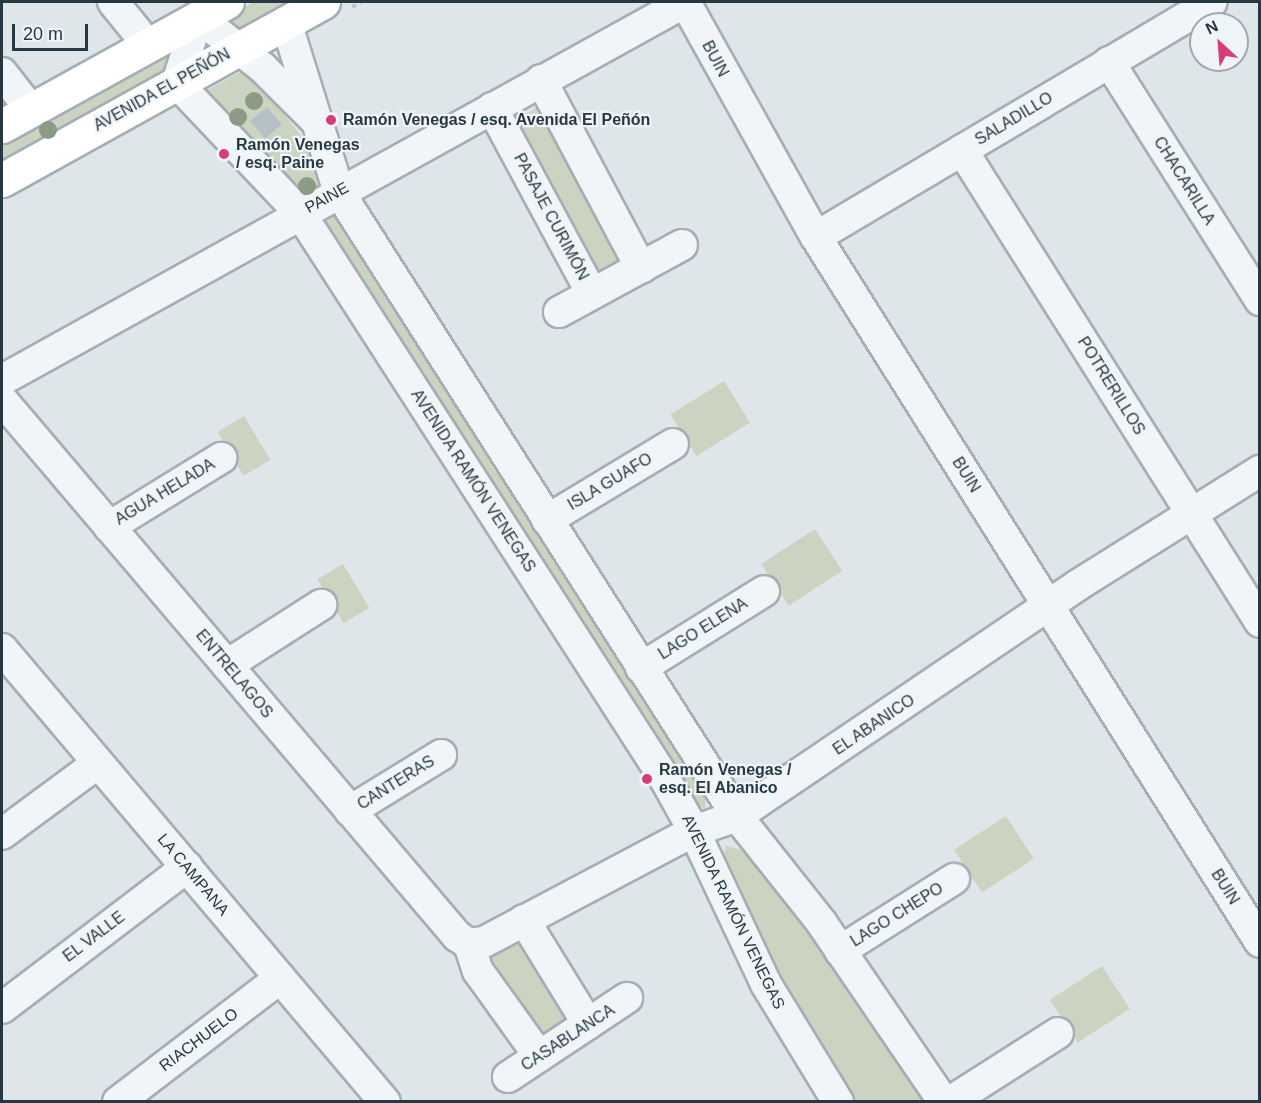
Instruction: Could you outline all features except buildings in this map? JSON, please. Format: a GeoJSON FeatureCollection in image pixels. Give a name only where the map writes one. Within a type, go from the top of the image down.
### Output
{"type":"FeatureCollection","features":[{"type":"Feature","properties":{"kind":"main road"},"geometry":{"type":"LineString","coordinates":[[2,126],[226,2]]}},
{"type":"Feature","properties":{"kind":"main road","name":"AVENIDA EL PEÑÓN"},"geometry":{"type":"LineString","coordinates":[[2,180],[323,2]]}},
{"type":"Feature","properties":{"kind":"street"},"geometry":{"type":"LineString","coordinates":[[113,2],[148,45]]}},
{"type":"Feature","properties":{"kind":"street","name":"PAINE"},"geometry":{"type":"LineString","coordinates":[[2,380],[300,213],[685,2]]}},
{"type":"Feature","properties":{"kind":"street","name":"BUIN"},"geometry":{"type":"LineString","coordinates":[[685,2],[816,237],[1260,942]]}},
{"type":"Feature","properties":{"kind":"street","name":"SALADILLO"},"geometry":{"type":"LineString","coordinates":[[816,237],[1212,2]]}},
{"type":"Feature","properties":{"kind":"street"},"geometry":{"type":"LineString","coordinates":[[177,83],[198,17],[238,48],[314,119]]}},
{"type":"Feature","properties":{"kind":"street"},"geometry":{"type":"LineString","coordinates":[[286,22],[314,119],[339,192],[736,816],[840,951],[944,1101]]}},
{"type":"Feature","properties":{"kind":"street","name":"CHACARILLA"},"geometry":{"type":"LineString","coordinates":[[1109,63],[1260,300]]}},
{"type":"Feature","properties":{"kind":"street"},"geometry":{"type":"LineString","coordinates":[[2,73],[31,110]]}},
{"type":"Feature","properties":{"kind":"street"},"geometry":{"type":"LineString","coordinates":[[541,80],[641,268]]}},
{"type":"Feature","properties":{"kind":"street","name":"AVENIDA RAMÓN VENEGAS"},"geometry":{"type":"LineString","coordinates":[[177,83],[300,213],[665,779],[694,831],[766,984],[838,1101]]}},
{"type":"Feature","properties":{"kind":"street","name":"PASAJE CURIMÓN"},"geometry":{"type":"LineString","coordinates":[[492,108],[592,294]]}},
{"type":"Feature","properties":{"kind":"street","name":"POTRERILLOS"},"geometry":{"type":"LineString","coordinates":[[962,150],[1260,622]]}},
{"type":"Feature","properties":{"kind":"street","name":"PASAJE CURIMÓN"},"geometry":{"type":"LineString","coordinates":[[560,312],[682,245]]}},
{"type":"Feature","properties":{"kind":"street","name":"ENTRELAGOS"},"geometry":{"type":"LineString","coordinates":[[2,400],[457,936],[470,944]]}},
{"type":"Feature","properties":{"kind":"street","name":"ISLA GUAFO"},"geometry":{"type":"LineString","coordinates":[[548,520],[673,444]]}},
{"type":"Feature","properties":{"kind":"street","name":"AGUA HELADA"},"geometry":{"type":"LineString","coordinates":[[109,527],[221,458]]}},
{"type":"Feature","properties":{"kind":"street","name":"EL ABANICO"},"geometry":{"type":"LineString","coordinates":[[470,944],[484,942],[694,831],[736,816],[1048,607],[1260,471]]}},
{"type":"Feature","properties":{"kind":"street","name":"LAGO ELENA"},"geometry":{"type":"LineString","coordinates":[[641,668],[764,591]]}},
{"type":"Feature","properties":{"kind":"street"},"geometry":{"type":"LineString","coordinates":[[227,665],[321,605]]}},
{"type":"Feature","properties":{"kind":"street","name":"LA CAMPANA"},"geometry":{"type":"LineString","coordinates":[[7,665],[98,762],[187,867],[280,978],[370,1096]]}},
{"type":"Feature","properties":{"kind":"street","name":"CANTERAS"},"geometry":{"type":"LineString","coordinates":[[350,810],[441,755]]}},
{"type":"Feature","properties":{"kind":"street"},"geometry":{"type":"LineString","coordinates":[[2,834],[98,762]]}},
{"type":"Feature","properties":{"kind":"street","name":"EL VALLE"},"geometry":{"type":"LineString","coordinates":[[2,1008],[187,867]]}},
{"type":"Feature","properties":{"kind":"street","name":"LAGO CHEPO"},"geometry":{"type":"LineString","coordinates":[[840,951],[954,879]]}},
{"type":"Feature","properties":{"kind":"street"},"geometry":{"type":"LineString","coordinates":[[524,920],[588,1024]]}},
{"type":"Feature","properties":{"kind":"street"},"geometry":{"type":"LineString","coordinates":[[470,944],[478,971],[539,1056]]}},
{"type":"Feature","properties":{"kind":"street","name":"RIACHUELO"},"geometry":{"type":"LineString","coordinates":[[118,1101],[280,978]]}},
{"type":"Feature","properties":{"kind":"street","name":"CASABLANCA"},"geometry":{"type":"LineString","coordinates":[[508,1077],[627,998]]}},
{"type":"Feature","properties":{"kind":"street"},"geometry":{"type":"LineString","coordinates":[[950,1101],[1058,1033]]}},
{"type":"Feature","properties":{"kind":"green space"},"geometry":{"type":"Polygon","coordinates":[[[254,2],[297,2],[2,160],[2,142],[254,2]]]}},
{"type":"Feature","properties":{"kind":"green space"},"geometry":{"type":"Polygon","coordinates":[[[245,69],[314,150],[336,216],[705,798],[705,810],[695,801],[322,221],[208,90],[245,69]]]}},
{"type":"Feature","properties":{"kind":"green space"},"geometry":{"type":"Polygon","coordinates":[[[540,106],[622,260],[593,275],[511,121],[540,106]]]}},
{"type":"Feature","properties":{"kind":"green space"},"geometry":{"type":"Polygon","coordinates":[[[724,381],[750,423],[697,456],[671,414],[724,381]]]}},
{"type":"Feature","properties":{"kind":"green space"},"geometry":{"type":"Polygon","coordinates":[[[244,416],[270,460],[244,476],[217,432],[244,416]]]}},
{"type":"Feature","properties":{"kind":"green space"},"geometry":{"type":"Polygon","coordinates":[[[815,529],[842,571],[789,606],[761,564],[815,529]]]}},
{"type":"Feature","properties":{"kind":"green space"},"geometry":{"type":"Polygon","coordinates":[[[343,564],[369,608],[344,623],[317,579],[343,564]]]}},
{"type":"Feature","properties":{"kind":"green space"},"geometry":{"type":"Polygon","coordinates":[[[1006,816],[1034,859],[982,893],[954,850],[1006,816]]]}},
{"type":"Feature","properties":{"kind":"green space"},"geometry":{"type":"Polygon","coordinates":[[[726,846],[747,851],[846,967],[932,1101],[848,1101],[789,1009],[721,867],[726,846]]]}},
{"type":"Feature","properties":{"kind":"green space"},"geometry":{"type":"Polygon","coordinates":[[[525,937],[576,1019],[540,1042],[489,960],[525,937]]]}},
{"type":"Feature","properties":{"kind":"green space"},"geometry":{"type":"Polygon","coordinates":[[[1102,966],[1130,1009],[1078,1043],[1050,1000],[1102,966]]]}},
{"type":"Feature","properties":{"kind":"place","name":"Ramón Venegas / esq. Avenida El Peñón"},"geometry":{"type":"Point","coordinates":[331,120]}},
{"type":"Feature","properties":{"kind":"place","name":"Ramón Venegas / esq. Paine"},"geometry":{"type":"Point","coordinates":[224,154]}},
{"type":"Feature","properties":{"kind":"place","name":"Ramón Venegas / esq. El Abanico"},"geometry":{"type":"Point","coordinates":[647,779]}}]}
